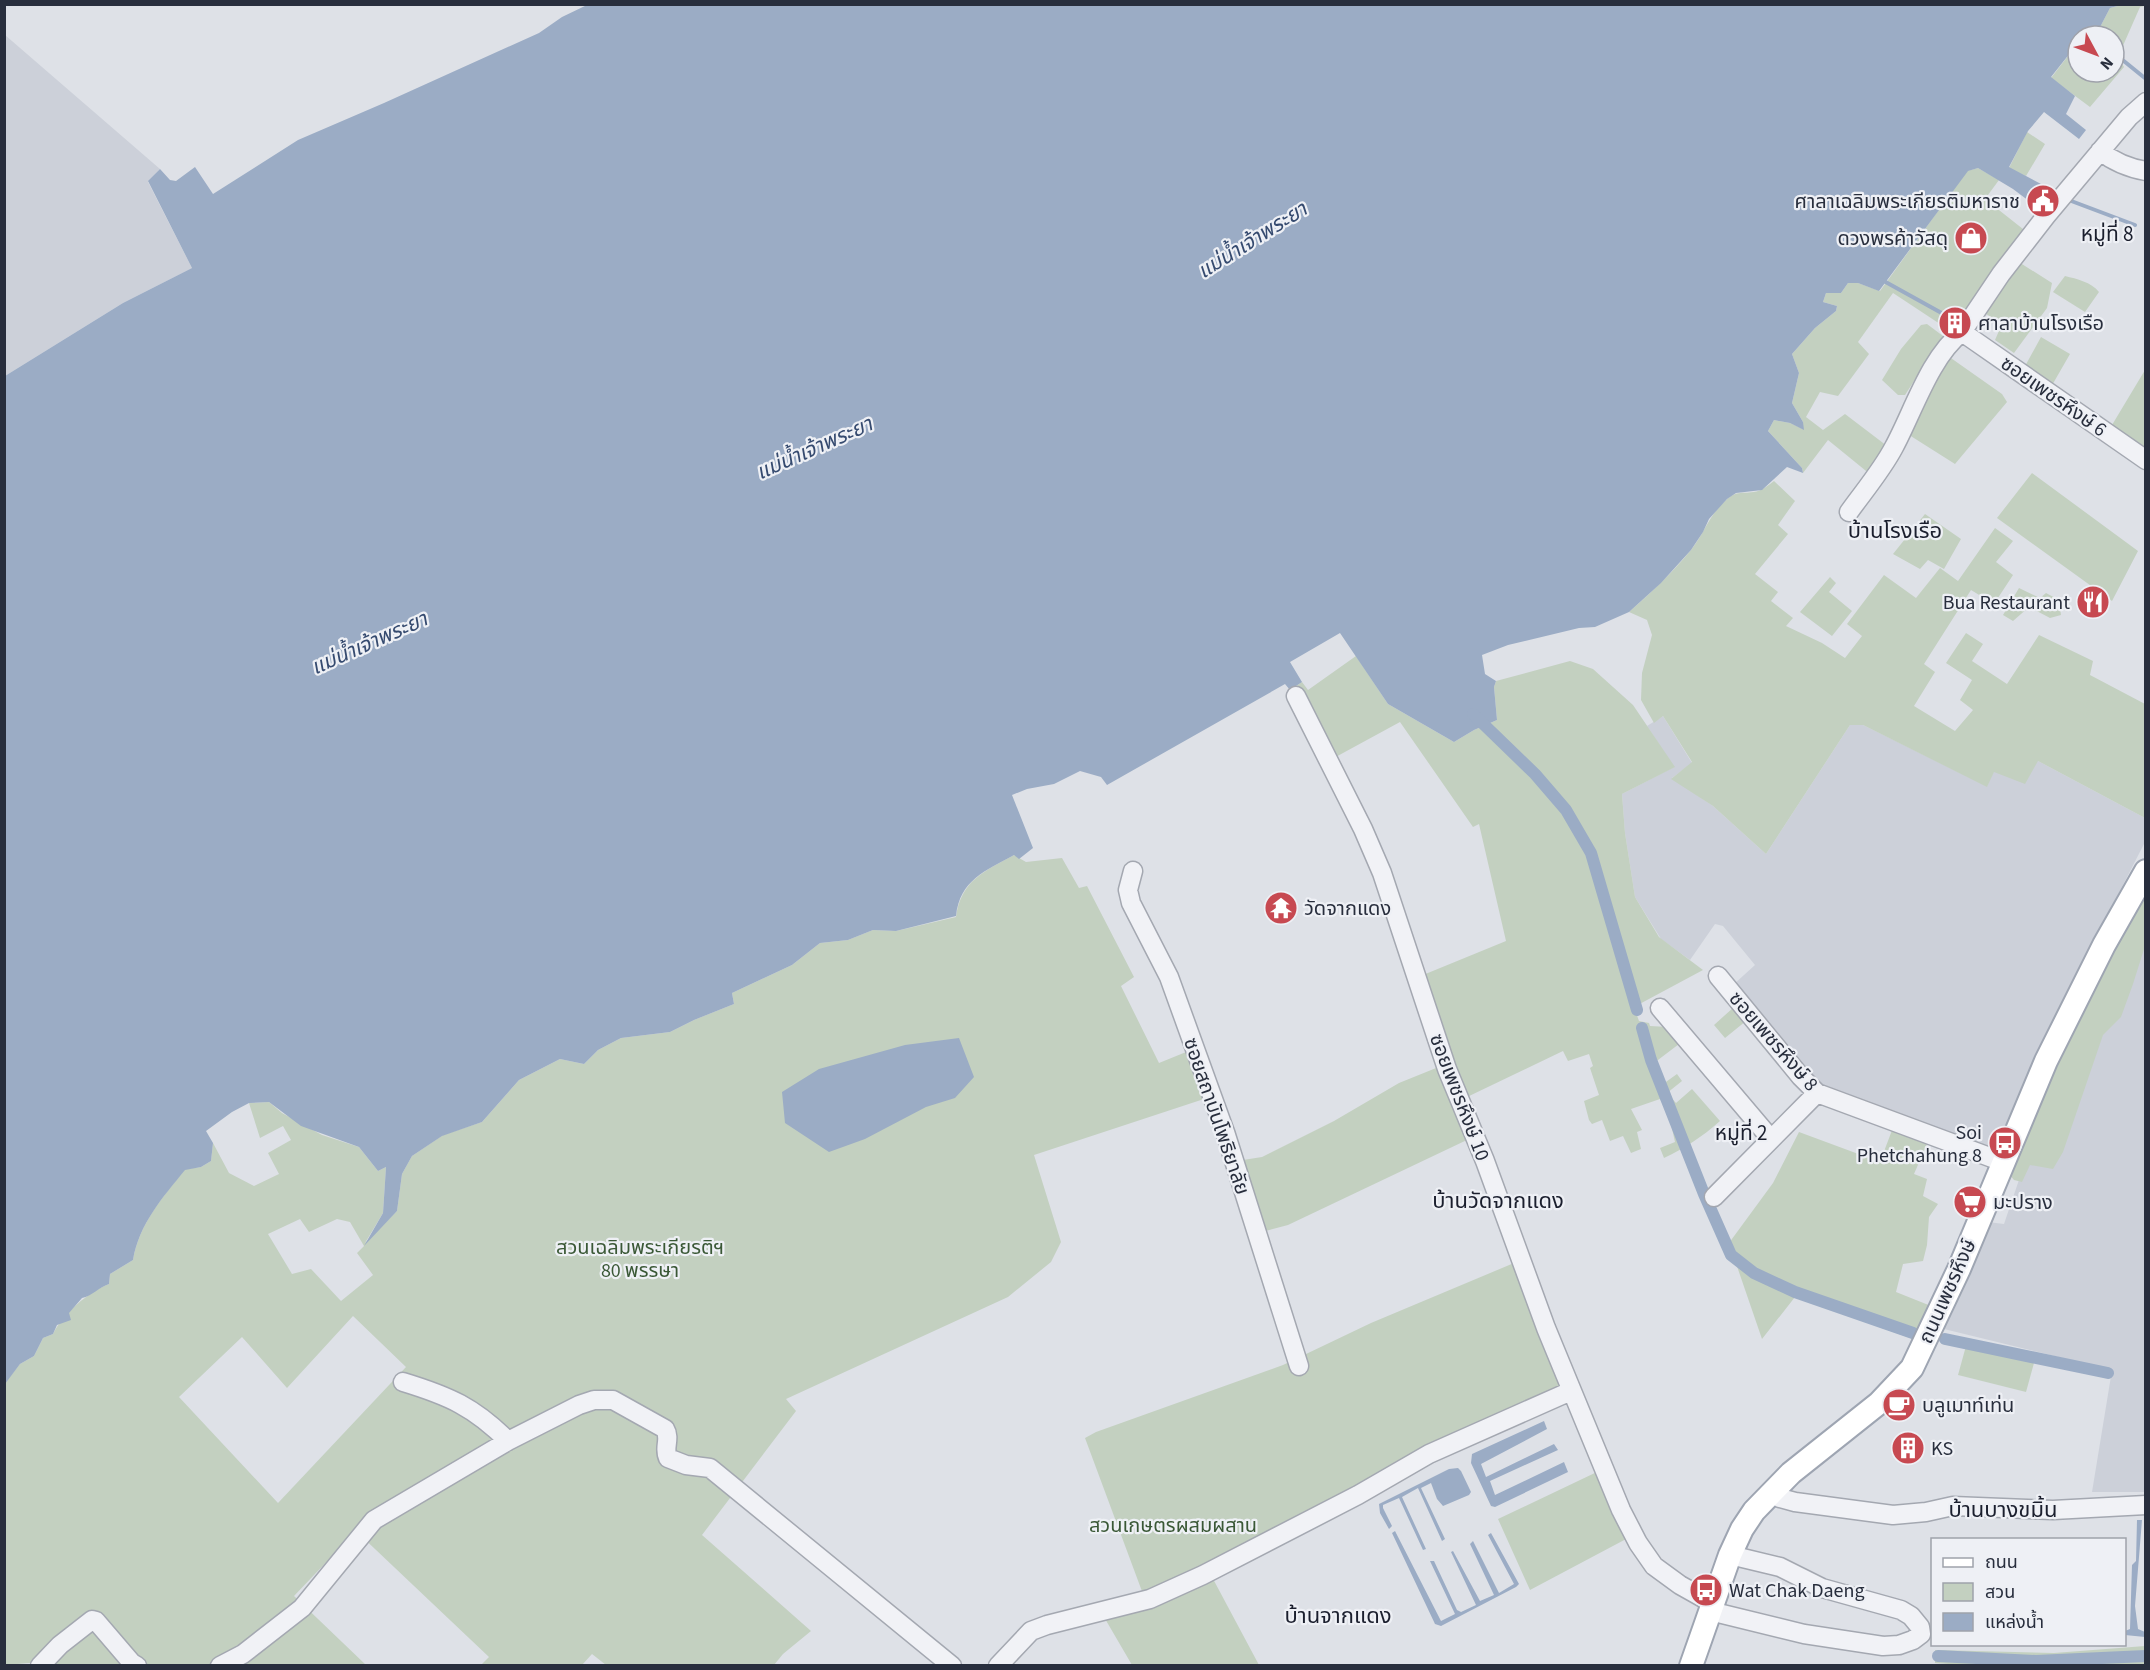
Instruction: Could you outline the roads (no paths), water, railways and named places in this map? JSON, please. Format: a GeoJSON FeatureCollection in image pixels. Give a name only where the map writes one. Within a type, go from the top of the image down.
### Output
{"type":"FeatureCollection","features":[{"type":"Feature","properties":{"kind":"main road","name":"ถนนเพชรหึงษ์"},"geometry":{"type":"LineString","coordinates":[[1691,1665],[1730,1555],[1742,1528],[1754,1511],[1821,1448],[1879,1403],[1912,1368],[1959,1269],[2046,1061],[2104,945],[2145,871]]}},
{"type":"Feature","properties":{"kind":"street"},"geometry":{"type":"LineString","coordinates":[[1849,512],[1893,450],[1934,368],[1954,338],[1962,332],[2001,274],[2100,151],[2145,102]]}},
{"type":"Feature","properties":{"kind":"street"},"geometry":{"type":"LineString","coordinates":[[2100,151],[2121,164],[2145,171]]}},
{"type":"Feature","properties":{"kind":"street","name":"ซอยเพชรหึงษ์ 6"},"geometry":{"type":"LineString","coordinates":[[1962,332],[2145,460]]}},
{"type":"Feature","properties":{"kind":"street","name":"ซอยเพชรหึงษ์ 10"},"geometry":{"type":"LineString","coordinates":[[1296,696],[1363,829],[1382,873],[1447,1069],[1485,1161],[1571,1391],[1621,1510],[1638,1543],[1654,1566],[1711,1607],[1804,1634],[1883,1646],[1899,1645],[1921,1634],[1920,1627],[1911,1616],[1901,1610],[1822,1588],[1768,1563],[1730,1555]]}},
{"type":"Feature","properties":{"kind":"street","name":"ซอยสถาบันโพธิยาลัย"},"geometry":{"type":"LineString","coordinates":[[1133,871],[1128,890],[1131,903],[1169,977],[1225,1132],[1299,1366]]}},
{"type":"Feature","properties":{"kind":"street","name":"ซอยเพชรหึงษ์ 8"},"geometry":{"type":"LineString","coordinates":[[1718,976],[1801,1077],[1817,1093],[2003,1162]]}},
{"type":"Feature","properties":{"kind":"street"},"geometry":{"type":"LineString","coordinates":[[1660,1008],[1771,1139]]}},
{"type":"Feature","properties":{"kind":"street"},"geometry":{"type":"LineString","coordinates":[[1714,1197],[1817,1093]]}},
{"type":"Feature","properties":{"kind":"street"},"geometry":{"type":"LineString","coordinates":[[403,1383],[424,1388],[459,1402],[491,1425],[508,1442]]}},
{"type":"Feature","properties":{"kind":"street"},"geometry":{"type":"LineString","coordinates":[[998,1665],[1031,1631],[1150,1599],[1203,1575],[1330,1510],[1429,1454],[1571,1391]]}},
{"type":"Feature","properties":{"kind":"street"},"geometry":{"type":"LineString","coordinates":[[220,1665],[243,1654],[302,1608],[374,1520],[508,1442],[579,1405],[594,1400],[613,1400],[665,1429],[668,1437],[666,1453],[668,1458],[686,1465],[710,1468],[952,1665]]}},
{"type":"Feature","properties":{"kind":"street"},"geometry":{"type":"LineString","coordinates":[[1772,1492],[1780,1498],[1795,1502],[1893,1515],[1926,1512],[1953,1506],[2053,1510],[2145,1505]]}},
{"type":"Feature","properties":{"kind":"street"},"geometry":{"type":"LineString","coordinates":[[40,1665],[66,1639],[92,1620],[96,1621],[132,1663],[137,1665]]}},
{"type":"Feature","properties":{"kind":"water","name":"แม่น้ำเจ้าพระยา"},"geometry":{"type":"Polygon","coordinates":[[[587,5],[2121,5],[2110,8],[2102,24],[2066,24],[2066,58],[2051,77],[2075,96],[2066,114],[2086,130],[2079,139],[2044,112],[2028,131],[2009,167],[2041,184],[2029,201],[1978,168],[1968,171],[1879,291],[1858,283],[1848,283],[1841,293],[1826,293],[1823,302],[1837,306],[1836,311],[1815,328],[1792,354],[1799,373],[1792,403],[1803,422],[1804,430],[1790,423],[1774,420],[1768,431],[1802,468],[1803,473],[1787,467],[1762,490],[1736,493],[1727,499],[1709,519],[1691,550],[1661,583],[1629,612],[1595,627],[1579,628],[1508,645],[1482,655],[1485,674],[1496,681],[1494,687],[1497,720],[1454,742],[1388,704],[1340,633],[1290,662],[1302,682],[1290,690],[1285,684],[1107,785],[1101,777],[1080,771],[1054,784],[1027,789],[1012,795],[1033,848],[1019,859],[1014,855],[993,866],[968,885],[958,904],[956,916],[896,931],[873,930],[848,940],[820,943],[792,965],[732,993],[734,1004],[670,1032],[621,1038],[598,1050],[584,1064],[560,1059],[519,1080],[482,1122],[442,1136],[412,1156],[402,1174],[397,1211],[364,1246],[383,1213],[386,1167],[378,1171],[359,1147],[301,1126],[269,1102],[249,1103],[206,1131],[213,1143],[211,1161],[201,1167],[185,1170],[168,1190],[146,1223],[133,1260],[110,1274],[109,1284],[82,1298],[69,1313],[71,1320],[57,1325],[53,1334],[43,1338],[34,1356],[20,1364],[5,1384],[5,376],[123,303],[192,268],[148,181],[160,169],[170,180],[176,181],[195,167],[213,194],[298,140],[539,33],[562,17],[587,5]]]}},
{"type":"Feature","properties":{"kind":"water"},"geometry":{"type":"Polygon","coordinates":[[[959,1038],[974,1077],[955,1098],[926,1107],[865,1139],[829,1152],[785,1123],[782,1092],[819,1069],[905,1045],[959,1038]]]}},
{"type":"Feature","properties":{"kind":"water"},"geometry":{"type":"Polygon","coordinates":[[[1544,1421],[1547,1429],[1481,1464],[1486,1477],[1554,1444],[1558,1450],[1490,1481],[1495,1495],[1564,1462],[1568,1472],[1495,1507],[1491,1506],[1471,1463],[1472,1454],[1544,1421]]]}},
{"type":"Feature","properties":{"kind":"water"},"geometry":{"type":"Polygon","coordinates":[[[1458,1468],[1471,1492],[1469,1495],[1443,1506],[1437,1499],[1431,1483],[1421,1488],[1445,1539],[1442,1541],[1418,1488],[1402,1497],[1426,1549],[1423,1550],[1399,1498],[1383,1505],[1392,1526],[1389,1529],[1380,1513],[1379,1504],[1449,1469],[1458,1468]]]}},
{"type":"Feature","properties":{"kind":"water"},"geometry":{"type":"Polygon","coordinates":[[[2137,1520],[2142,1520],[2135,1606],[2138,1629],[2145,1632],[2145,1637],[2126,1635],[2126,1631],[2130,1629],[2132,1565],[2136,1561],[2137,1520]]]}},
{"type":"Feature","properties":{"kind":"water"},"geometry":{"type":"Polygon","coordinates":[[[1395,1531],[1441,1621],[1455,1614],[1430,1561],[1434,1561],[1457,1610],[1461,1612],[1476,1605],[1451,1552],[1453,1551],[1480,1601],[1494,1595],[1470,1544],[1473,1541],[1499,1593],[1514,1584],[1488,1535],[1491,1533],[1519,1584],[1441,1626],[1435,1624],[1392,1533],[1395,1531]]]}},
{"type":"Feature","properties":{"kind":"waterway"},"geometry":{"type":"LineString","coordinates":[[2126,63],[2146,79]]}},
{"type":"Feature","properties":{"kind":"waterway"},"geometry":{"type":"LineString","coordinates":[[2066,199],[2135,225]]}},
{"type":"Feature","properties":{"kind":"waterway"},"geometry":{"type":"LineString","coordinates":[[1882,280],[1947,316]]}},
{"type":"Feature","properties":{"kind":"waterway"},"geometry":{"type":"LineString","coordinates":[[1473,714],[1535,774],[1566,810],[1591,853],[1637,1010]]}},
{"type":"Feature","properties":{"kind":"waterway"},"geometry":{"type":"LineString","coordinates":[[1642,1028],[1651,1060],[1704,1194],[1731,1255],[1754,1273],[1795,1292],[1913,1333]]}},
{"type":"Feature","properties":{"kind":"waterway"},"geometry":{"type":"LineString","coordinates":[[1945,1339],[2108,1373]]}},
{"type":"Feature","properties":{"kind":"waterway"},"geometry":{"type":"LineString","coordinates":[[1938,1656],[2036,1661],[2146,1656]]}},
{"type":"Feature","properties":{"kind":"place","name":"ศาลาเฉลิมพระเกียรติมหาราช"},"geometry":{"type":"Point","coordinates":[2043,201]}},
{"type":"Feature","properties":{"kind":"place","name":"ดวงพรค้าวัสดุ"},"geometry":{"type":"Point","coordinates":[1971,238]}},
{"type":"Feature","properties":{"kind":"place","name":"ศาลาบ้านโรงเรือ"},"geometry":{"type":"Point","coordinates":[1955,323]}},
{"type":"Feature","properties":{"kind":"place","name":"Bua Restaurant"},"geometry":{"type":"Point","coordinates":[2093,602]}},
{"type":"Feature","properties":{"kind":"place","name":"วัดจากแดง"},"geometry":{"type":"Point","coordinates":[1281,908]}},
{"type":"Feature","properties":{"kind":"place","name":"Soi Phetchahung 8"},"geometry":{"type":"Point","coordinates":[2005,1143]}},
{"type":"Feature","properties":{"kind":"place","name":"มะปราง"},"geometry":{"type":"Point","coordinates":[1970,1202]}},
{"type":"Feature","properties":{"kind":"place","name":"บลูเมาท์เท่น"},"geometry":{"type":"Point","coordinates":[1899,1405]}},
{"type":"Feature","properties":{"kind":"place","name":"KS"},"geometry":{"type":"Point","coordinates":[1908,1448]}},
{"type":"Feature","properties":{"kind":"place","name":"Wat Chak Daeng"},"geometry":{"type":"Point","coordinates":[1706,1590]}},
{"type":"Feature","properties":{"kind":"district","name":"หมู่ที่ 8"},"geometry":{"type":"Point","coordinates":[2107,234]}},
{"type":"Feature","properties":{"kind":"district","name":"บ้านโรงเรือ"},"geometry":{"type":"Point","coordinates":[1895,530]}},
{"type":"Feature","properties":{"kind":"district","name":"หมู่ที่ 2"},"geometry":{"type":"Point","coordinates":[1741,1133]}},
{"type":"Feature","properties":{"kind":"district","name":"บ้านวัดจากแดง"},"geometry":{"type":"Point","coordinates":[1498,1200]}},
{"type":"Feature","properties":{"kind":"district","name":"บ้านบางขมิ้น"},"geometry":{"type":"Point","coordinates":[2003,1509]}},
{"type":"Feature","properties":{"kind":"district","name":"บ้านจากแดง"},"geometry":{"type":"Point","coordinates":[1338,1615]}},
{"type":"Feature","properties":{"kind":"park label","name":"สวนเฉลิมพระเกียรติฯ 80 พรรษา"},"geometry":{"type":"Point","coordinates":[640,1258]}},
{"type":"Feature","properties":{"kind":"park label","name":"สวนเกษตรผสมผสาน"},"geometry":{"type":"Point","coordinates":[1173,1525]}}]}
